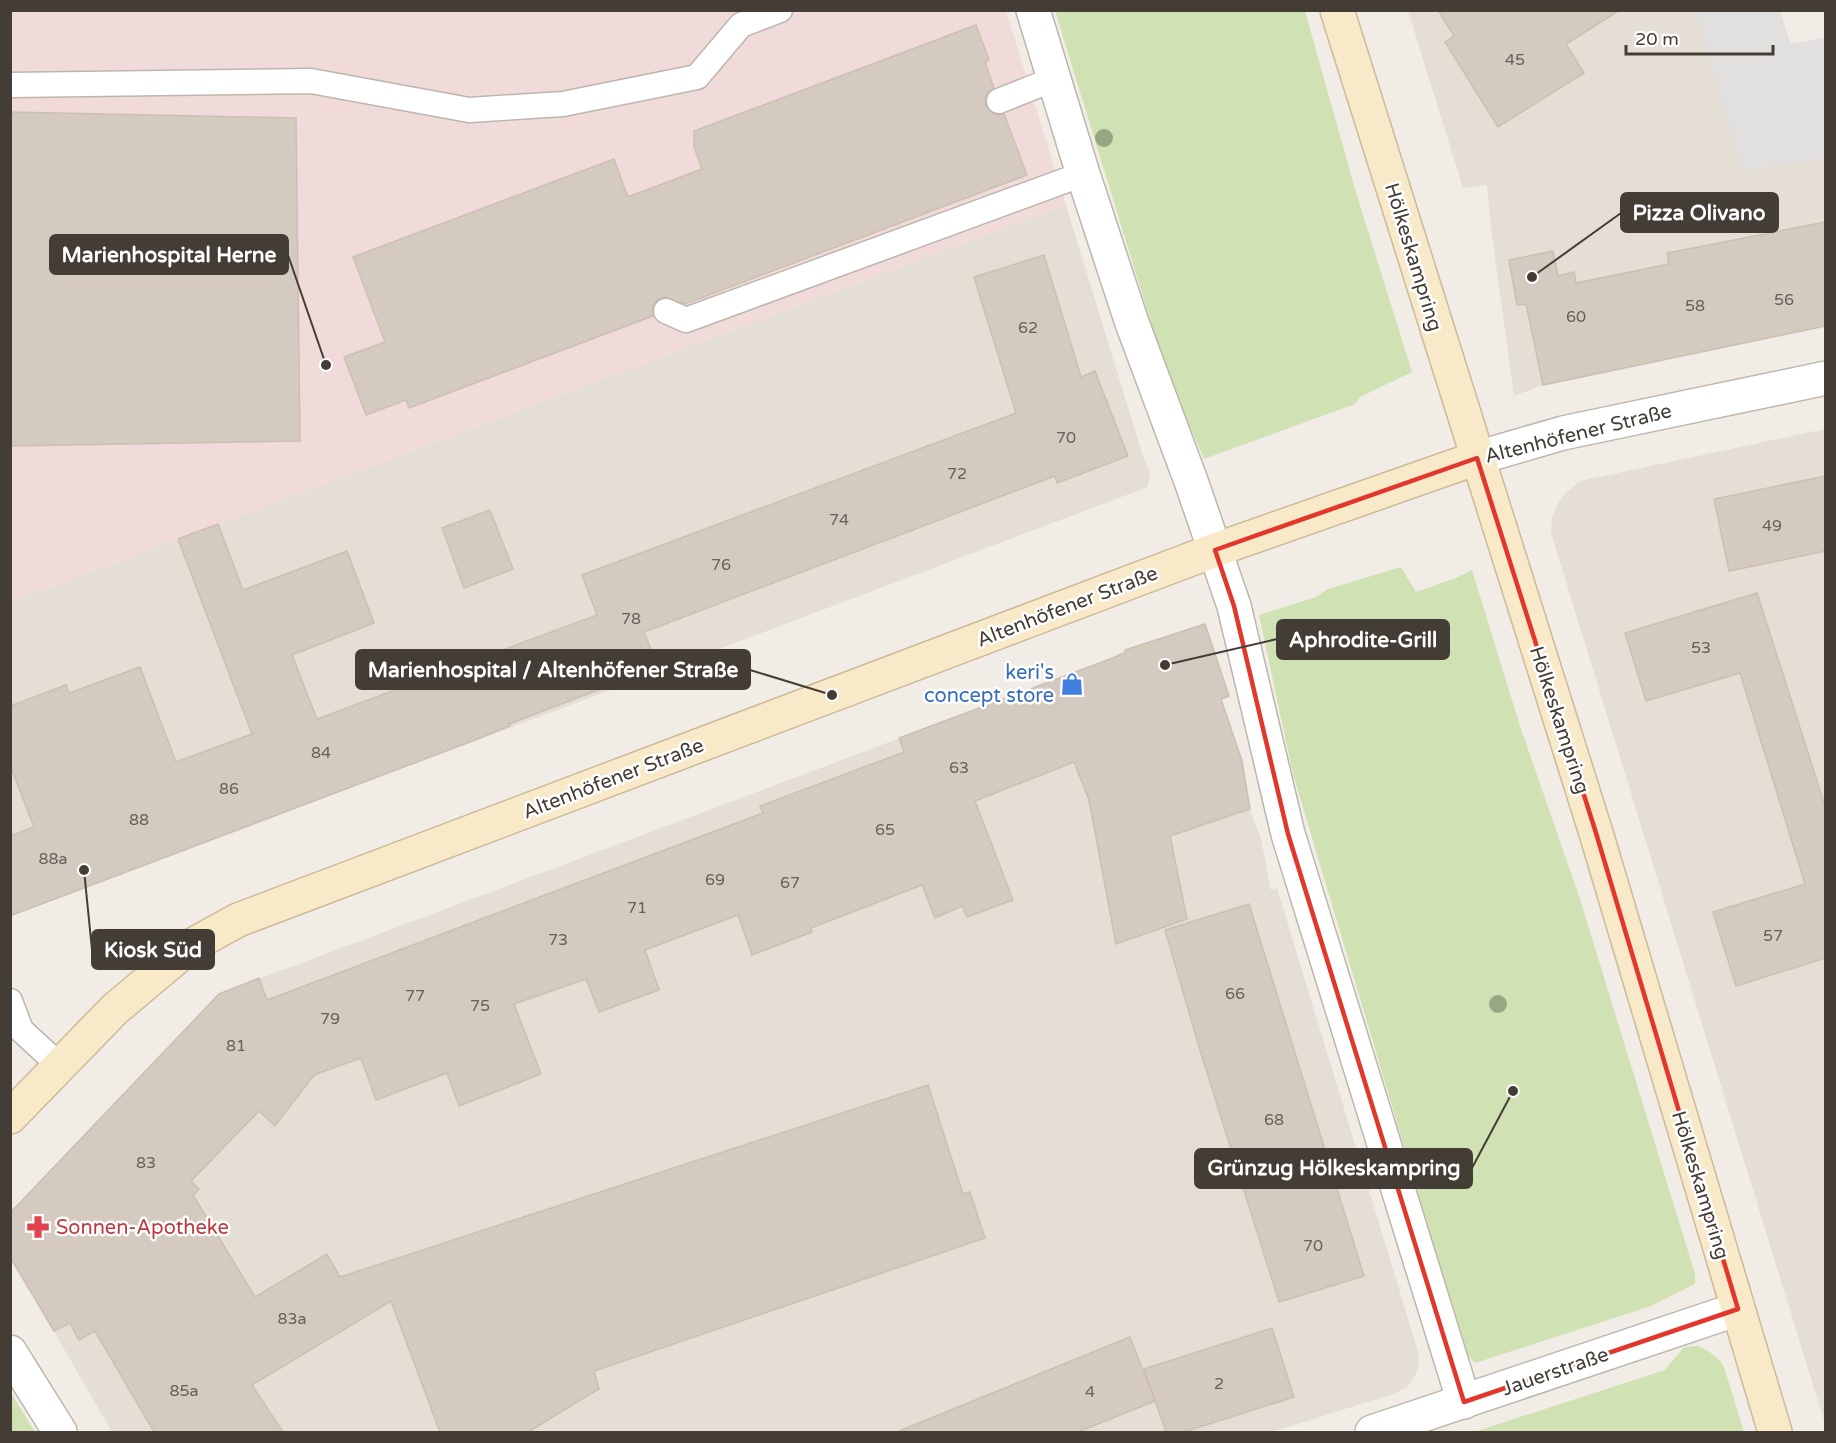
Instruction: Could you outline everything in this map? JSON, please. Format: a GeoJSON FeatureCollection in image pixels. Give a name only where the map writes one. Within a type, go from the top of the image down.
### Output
{"type":"FeatureCollection","features":[{"type":"Feature","properties":{"kind":"street"},"geometry":{"type":"LineString","coordinates":[[1033,10],[1132,323],[1234,606],[1288,834],[1464,1402]]}},
{"type":"Feature","properties":{"kind":"street","name":"Hölkeskampring"},"geometry":{"type":"LineString","coordinates":[[1337,10],[1596,833],[1775,1432]]}},
{"type":"Feature","properties":{"kind":"street","name":"Altenhöfener Straße"},"geometry":{"type":"LineString","coordinates":[[10,1117],[115,1009],[189,947],[238,920],[1215,550],[1477,458],[1563,433],[1826,378]]}},
{"type":"Feature","properties":{"kind":"street","name":"Jauerstraße"},"geometry":{"type":"LineString","coordinates":[[1372,1432],[1420,1425],[1464,1402],[1738,1309]]}},
{"type":"Feature","properties":{"kind":"street"},"geometry":{"type":"LineString","coordinates":[[10,1352],[60,1432]]}},
{"type":"Feature","properties":{"kind":"lane"},"geometry":{"type":"LineString","coordinates":[[10,85],[311,81],[469,110],[563,104],[697,77],[740,18],[780,10]]}},
{"type":"Feature","properties":{"kind":"lane"},"geometry":{"type":"LineString","coordinates":[[999,101],[1054,79]]}},
{"type":"Feature","properties":{"kind":"lane"},"geometry":{"type":"LineString","coordinates":[[666,311],[686,320],[1083,174]]}},
{"type":"Feature","properties":{"kind":"lane"},"geometry":{"type":"LineString","coordinates":[[10,1001],[21,1030],[60,1066]]}},
{"type":"Feature","properties":{"kind":"highlighted area"},"geometry":{"type":"Polygon","coordinates":[[[1477,458],[1596,833],[1738,1309],[1464,1402],[1288,834],[1234,606],[1215,550],[1477,458]]]}},
{"type":"Feature","properties":{"kind":"shaded area"},"geometry":{"type":"Polygon","coordinates":[[[11,11],[1006,11],[1066,205],[11,602],[11,11]]]}},
{"type":"Feature","properties":{"kind":"shaded area"},"geometry":{"type":"Polygon","coordinates":[[[1408,11],[1780,11],[1790,44],[1825,38],[1825,326],[1543,385],[1514,396],[1487,185],[1463,188],[1408,11]]]}},
{"type":"Feature","properties":{"kind":"shaded area"},"geometry":{"type":"Polygon","coordinates":[[[1695,11],[1780,11],[1790,44],[1825,38],[1825,159],[1742,171],[1695,11]]]}},
{"type":"Feature","properties":{"kind":"shaded area"},"geometry":{"type":"Polygon","coordinates":[[[1066,205],[1142,453],[1150,472],[1148,487],[11,916],[11,602],[1066,205]]]}},
{"type":"Feature","properties":{"kind":"shaded area"},"geometry":{"type":"Polygon","coordinates":[[[1825,429],[1825,1424],[1551,533],[1552,518],[1557,505],[1565,494],[1580,481],[1825,429]]]}},
{"type":"Feature","properties":{"kind":"shaded area"},"geometry":{"type":"Polygon","coordinates":[[[1205,624],[1229,696],[1221,699],[1242,761],[1250,809],[1261,839],[1271,890],[1277,888],[1417,1348],[1419,1360],[1417,1371],[1406,1388],[1272,1432],[112,1432],[11,1257],[219,994],[1105,661],[1125,650],[1205,624]]]}},
{"type":"Feature","properties":{"kind":"green space"},"geometry":{"type":"Polygon","coordinates":[[[1055,11],[1305,11],[1355,189],[1412,372],[1360,397],[1355,404],[1204,459],[1166,371],[1055,11]]]}},
{"type":"Feature","properties":{"kind":"green space"},"geometry":{"type":"Polygon","coordinates":[[[1401,567],[1416,592],[1472,570],[1520,726],[1580,899],[1695,1274],[1695,1284],[1651,1306],[1475,1363],[1464,1347],[1293,774],[1259,615],[1316,597],[1328,589],[1401,567]]]}},
{"type":"Feature","properties":{"kind":"green space"},"geometry":{"type":"Polygon","coordinates":[[[1697,1346],[1719,1359],[1724,1367],[1744,1432],[1474,1432],[1665,1370],[1684,1347],[1697,1346]]]}},
{"type":"Feature","properties":{"kind":"green space"},"geometry":{"type":"Polygon","coordinates":[[[11,1393],[35,1432],[11,1432],[11,1393]]]}},
{"type":"Feature","properties":{"kind":"building"},"geometry":{"type":"Polygon","coordinates":[[[1438,10],[1620,10],[1566,44],[1584,73],[1498,127],[1445,42],[1454,36],[1438,10]]]}},
{"type":"Feature","properties":{"kind":"building"},"geometry":{"type":"Polygon","coordinates":[[[976,25],[989,60],[985,62],[994,88],[987,93],[986,106],[996,115],[1004,114],[1027,175],[685,304],[664,297],[653,305],[653,316],[409,408],[406,400],[366,415],[344,357],[385,342],[353,257],[614,159],[628,197],[702,169],[694,147],[694,131],[976,25]]]}},
{"type":"Feature","properties":{"kind":"building"},"geometry":{"type":"Polygon","coordinates":[[[10,112],[296,118],[300,441],[10,446],[10,112]]]}},
{"type":"Feature","properties":{"kind":"building"},"geometry":{"type":"Polygon","coordinates":[[[1826,222],[1826,326],[1543,385],[1526,304],[1517,305],[1509,260],[1553,251],[1558,276],[1574,272],[1576,283],[1669,264],[1667,253],[1826,222]]]}},
{"type":"Feature","properties":{"kind":"building"},"geometry":{"type":"Polygon","coordinates":[[[1044,255],[1081,377],[1095,371],[1128,456],[1057,483],[1055,476],[644,632],[658,667],[509,724],[510,726],[475,740],[10,916],[10,836],[34,827],[10,765],[10,706],[66,685],[69,693],[140,667],[176,762],[252,734],[178,539],[218,524],[243,590],[347,551],[374,623],[292,655],[317,719],[597,615],[582,575],[1016,413],[974,277],[1044,255]]]}},
{"type":"Feature","properties":{"kind":"building"},"geometry":{"type":"Polygon","coordinates":[[[1826,476],[1826,551],[1729,571],[1714,499],[1826,476]]]}},
{"type":"Feature","properties":{"kind":"building"},"geometry":{"type":"Polygon","coordinates":[[[490,510],[513,569],[464,588],[442,528],[490,510]]]}},
{"type":"Feature","properties":{"kind":"building"},"geometry":{"type":"Polygon","coordinates":[[[1757,593],[1826,809],[1826,958],[1736,986],[1713,912],[1805,884],[1740,673],[1646,701],[1625,633],[1757,593]]]}},
{"type":"Feature","properties":{"kind":"building"},"geometry":{"type":"Polygon","coordinates":[[[1205,624],[1229,696],[1221,699],[1242,761],[1250,809],[1170,836],[1187,919],[1116,944],[1089,800],[1074,762],[975,801],[1013,900],[967,917],[962,906],[935,918],[922,885],[811,928],[812,932],[752,955],[738,915],[645,950],[659,990],[599,1012],[586,979],[514,1004],[541,1074],[459,1106],[447,1073],[376,1100],[361,1058],[314,1075],[275,1126],[259,1111],[191,1181],[199,1189],[193,1195],[255,1297],[327,1254],[340,1277],[928,1085],[963,1194],[970,1192],[985,1238],[594,1371],[599,1389],[528,1432],[440,1432],[391,1301],[252,1385],[283,1432],[154,1432],[95,1331],[79,1340],[70,1323],[54,1331],[10,1257],[10,1213],[219,994],[259,978],[267,1000],[763,813],[760,806],[904,752],[899,738],[1126,653],[1125,650],[1205,624]]]}},
{"type":"Feature","properties":{"kind":"building"},"geometry":{"type":"Polygon","coordinates":[[[1249,904],[1364,1276],[1279,1302],[1165,930],[1249,904]]]}},
{"type":"Feature","properties":{"kind":"building"},"geometry":{"type":"Polygon","coordinates":[[[1272,1328],[1294,1397],[1184,1432],[1166,1432],[1144,1369],[1272,1328]]]}},
{"type":"Feature","properties":{"kind":"building"},"geometry":{"type":"Polygon","coordinates":[[[1130,1337],[1155,1401],[1078,1432],[899,1432],[899,1431],[1130,1337]]]}},
{"type":"Feature","properties":{"kind":"place","name":"Pizza Olivano"},"geometry":{"type":"Point","coordinates":[1532,277]}},
{"type":"Feature","properties":{"kind":"place","name":"Marienhospital Herne"},"geometry":{"type":"Point","coordinates":[326,365]}},
{"type":"Feature","properties":{"kind":"place","name":"Aphrodite-Grill"},"geometry":{"type":"Point","coordinates":[1165,665]}},
{"type":"Feature","properties":{"kind":"place","name":"keri's concept store"},"geometry":{"type":"Point","coordinates":[1072,684]}},
{"type":"Feature","properties":{"kind":"place","name":"Marienhospital / Altenhöfener Straße"},"geometry":{"type":"Point","coordinates":[832,695]}},
{"type":"Feature","properties":{"kind":"place","name":"Kiosk Süd"},"geometry":{"type":"Point","coordinates":[84,870]}},
{"type":"Feature","properties":{"kind":"place","name":"Grünzug Hölkeskampring"},"geometry":{"type":"Point","coordinates":[1513,1091]}},
{"type":"Feature","properties":{"kind":"place","name":"Sonnen-Apotheke"},"geometry":{"type":"Point","coordinates":[38,1227]}}]}
